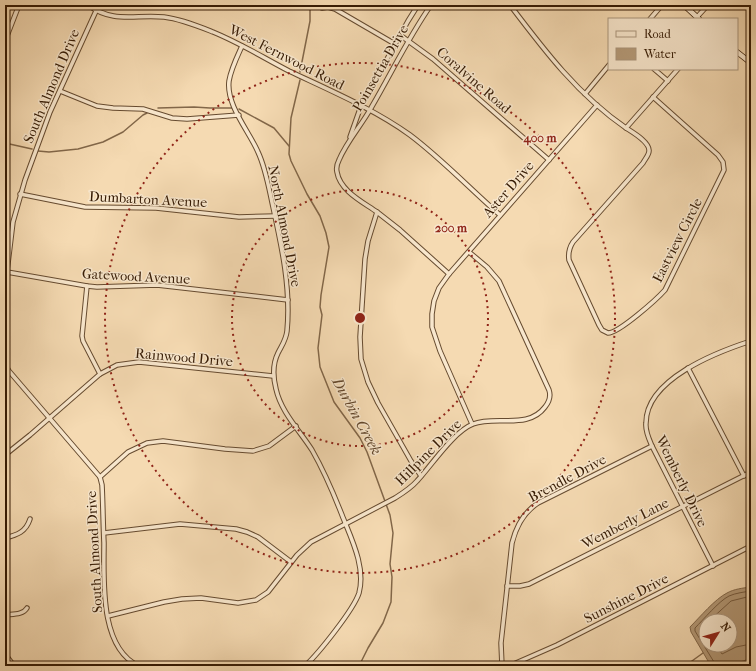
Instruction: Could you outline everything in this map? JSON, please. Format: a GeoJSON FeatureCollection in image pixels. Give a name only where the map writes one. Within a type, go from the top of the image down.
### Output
{"type":"FeatureCollection","features":[{"type":"Feature","properties":{"kind":"main road"},"geometry":{"type":"LineString","coordinates":[[684,5],[698,18]]}},
{"type":"Feature","properties":{"kind":"main road"},"geometry":{"type":"LineString","coordinates":[[738,53],[751,63]]}},
{"type":"Feature","properties":{"kind":"street"},"geometry":{"type":"LineString","coordinates":[[5,41],[19,5]]}},
{"type":"Feature","properties":{"kind":"street","name":"West Fernwood Road"},"geometry":{"type":"LineString","coordinates":[[88,5],[96,11],[106,15],[118,17],[158,17],[172,19],[213,32],[370,110],[415,140],[446,165],[500,215]]}},
{"type":"Feature","properties":{"kind":"street","name":"Poinsettia Drive"},"geometry":{"type":"LineString","coordinates":[[418,5],[361,106],[348,142],[337,164],[336,170],[338,178],[346,189],[400,230],[449,274]]}},
{"type":"Feature","properties":{"kind":"street","name":"Poinsettia Drive"},"geometry":{"type":"LineString","coordinates":[[348,142],[370,110],[408,41],[431,5]]}},
{"type":"Feature","properties":{"kind":"street"},"geometry":{"type":"LineString","coordinates":[[510,5],[552,60],[585,94],[626,128],[677,70]]}},
{"type":"Feature","properties":{"kind":"street"},"geometry":{"type":"LineString","coordinates":[[651,18],[662,5]]}},
{"type":"Feature","properties":{"kind":"street"},"geometry":{"type":"LineString","coordinates":[[698,18],[708,5]]}},
{"type":"Feature","properties":{"kind":"street"},"geometry":{"type":"LineString","coordinates":[[322,8],[328,7],[335,9],[395,44]]}},
{"type":"Feature","properties":{"kind":"street","name":"South Almond Drive"},"geometry":{"type":"LineString","coordinates":[[5,288],[13,222],[20,194],[36,148],[96,11]]}},
{"type":"Feature","properties":{"kind":"street","name":"Coralvine Road"},"geometry":{"type":"LineString","coordinates":[[400,35],[433,59],[549,160]]}},
{"type":"Feature","properties":{"kind":"street","name":"North Almond Drive"},"geometry":{"type":"LineString","coordinates":[[242,46],[230,77],[230,94],[263,163],[286,271],[288,300],[286,336],[276,358],[273,376],[276,390],[280,401],[323,470],[354,547],[360,576],[360,590],[354,604],[313,658],[305,666]]}},
{"type":"Feature","properties":{"kind":"street"},"geometry":{"type":"LineString","coordinates":[[585,94],[608,66]]}},
{"type":"Feature","properties":{"kind":"street"},"geometry":{"type":"LineString","coordinates":[[655,70],[668,81]]}},
{"type":"Feature","properties":{"kind":"street"},"geometry":{"type":"LineString","coordinates":[[60,91],[97,106],[143,109],[172,118],[187,119],[239,115]]}},
{"type":"Feature","properties":{"kind":"street","name":"Eastview Circle"},"geometry":{"type":"LineString","coordinates":[[626,128],[638,136],[648,146],[648,155],[643,163],[573,242],[569,248],[568,254],[569,260],[599,325],[602,330],[608,333],[615,332],[665,290],[724,170],[723,160],[653,98]]}},
{"type":"Feature","properties":{"kind":"street","name":"Aster Drive"},"geometry":{"type":"LineString","coordinates":[[472,424],[440,351],[432,327],[434,301],[439,288],[449,274],[597,105]]}},
{"type":"Feature","properties":{"kind":"street","name":"Dumbarton Avenue"},"geometry":{"type":"LineString","coordinates":[[20,194],[85,207],[156,208],[239,217],[275,216]]}},
{"type":"Feature","properties":{"kind":"street"},"geometry":{"type":"LineString","coordinates":[[377,212],[368,241],[365,259],[360,336],[361,359],[368,382],[378,403],[421,476]]}},
{"type":"Feature","properties":{"kind":"street","name":"Hillpine Drive"},"geometry":{"type":"LineString","coordinates":[[108,616],[182,599],[201,598],[238,603],[250,602],[260,598],[268,592],[301,550],[310,542],[382,505],[408,489],[456,436],[472,424],[486,421],[519,421],[539,414],[547,406],[550,393],[498,282],[487,266],[469,252]]}},
{"type":"Feature","properties":{"kind":"street","name":"Gatewood Avenue"},"geometry":{"type":"LineString","coordinates":[[7,272],[86,286],[157,285],[288,300]]}},
{"type":"Feature","properties":{"kind":"street"},"geometry":{"type":"LineString","coordinates":[[86,286],[82,336],[100,374]]}},
{"type":"Feature","properties":{"kind":"street","name":"Wemberly Drive"},"geometry":{"type":"LineString","coordinates":[[713,566],[652,446],[648,436],[646,424],[647,414],[656,395],[688,368],[716,353],[751,341]]}},
{"type":"Feature","properties":{"kind":"street","name":"Rainwood Drive"},"geometry":{"type":"LineString","coordinates":[[5,455],[100,374],[117,365],[139,362],[273,376]]}},
{"type":"Feature","properties":{"kind":"street","name":"South Almond Drive"},"geometry":{"type":"LineString","coordinates":[[5,364],[13,376],[100,477],[102,485],[105,586],[108,616],[112,634],[121,651],[126,658],[139,666]]}},
{"type":"Feature","properties":{"kind":"street"},"geometry":{"type":"LineString","coordinates":[[688,368],[744,476]]}},
{"type":"Feature","properties":{"kind":"street"},"geometry":{"type":"LineString","coordinates":[[100,477],[128,452],[147,443],[163,442],[253,451],[269,446],[296,426]]}},
{"type":"Feature","properties":{"kind":"street","name":"Brendle Drive"},"geometry":{"type":"LineString","coordinates":[[502,666],[501,643],[514,536],[523,516],[538,503],[652,446]]}},
{"type":"Feature","properties":{"kind":"street","name":"Wemberly Lane"},"geometry":{"type":"LineString","coordinates":[[507,586],[529,584],[751,472]]}},
{"type":"Feature","properties":{"kind":"street"},"geometry":{"type":"LineString","coordinates":[[5,538],[23,531],[28,525],[30,519]]}},
{"type":"Feature","properties":{"kind":"street"},"geometry":{"type":"LineString","coordinates":[[104,533],[180,524],[236,529],[258,537],[291,562]]}},
{"type":"Feature","properties":{"kind":"street","name":"Sunshine Drive"},"geometry":{"type":"LineString","coordinates":[[509,666],[562,643],[751,546]]}},
{"type":"Feature","properties":{"kind":"street"},"geometry":{"type":"LineString","coordinates":[[5,615],[21,613],[27,608]]}},
{"type":"Feature","properties":{"kind":"street"},"geometry":{"type":"LineString","coordinates":[[5,654],[14,666]]}},
{"type":"Feature","properties":{"kind":"water"},"geometry":{"type":"Polygon","coordinates":[[[751,587],[751,658],[730,666],[711,666],[703,653],[738,653],[738,613],[704,613],[722,596],[739,589],[751,587]]]}},
{"type":"Feature","properties":{"kind":"water"},"geometry":{"type":"Polygon","coordinates":[[[698,619],[698,644],[691,632],[690,627],[698,619]]]}},
{"type":"Feature","properties":{"kind":"waterway","name":"Durbin Creek"},"geometry":{"type":"LineString","coordinates":[[300,72],[310,21],[310,10]]}},
{"type":"Feature","properties":{"kind":"waterway","name":"Durbin Creek"},"geometry":{"type":"LineString","coordinates":[[300,80],[291,118],[289,154],[307,194],[320,216],[329,247],[320,307],[322,315],[318,348],[320,367],[334,402],[360,438],[367,452],[390,515],[393,533],[390,564],[392,577],[391,602],[383,623],[359,666]]}},
{"type":"Feature","properties":{"kind":"waterway"},"geometry":{"type":"LineString","coordinates":[[158,108],[232,108]]}},
{"type":"Feature","properties":{"kind":"waterway"},"geometry":{"type":"LineString","coordinates":[[239,109],[274,128],[289,146]]}},
{"type":"Feature","properties":{"kind":"waterway"},"geometry":{"type":"LineString","coordinates":[[38,151],[49,152],[78,149],[103,142],[123,132],[147,113]]}},
{"type":"Feature","properties":{"kind":"waterway"},"geometry":{"type":"LineString","coordinates":[[5,143],[32,149]]}},
{"type":"Feature","properties":{"kind":"waterway"},"geometry":{"type":"LineString","coordinates":[[685,666],[703,653]]}}]}
